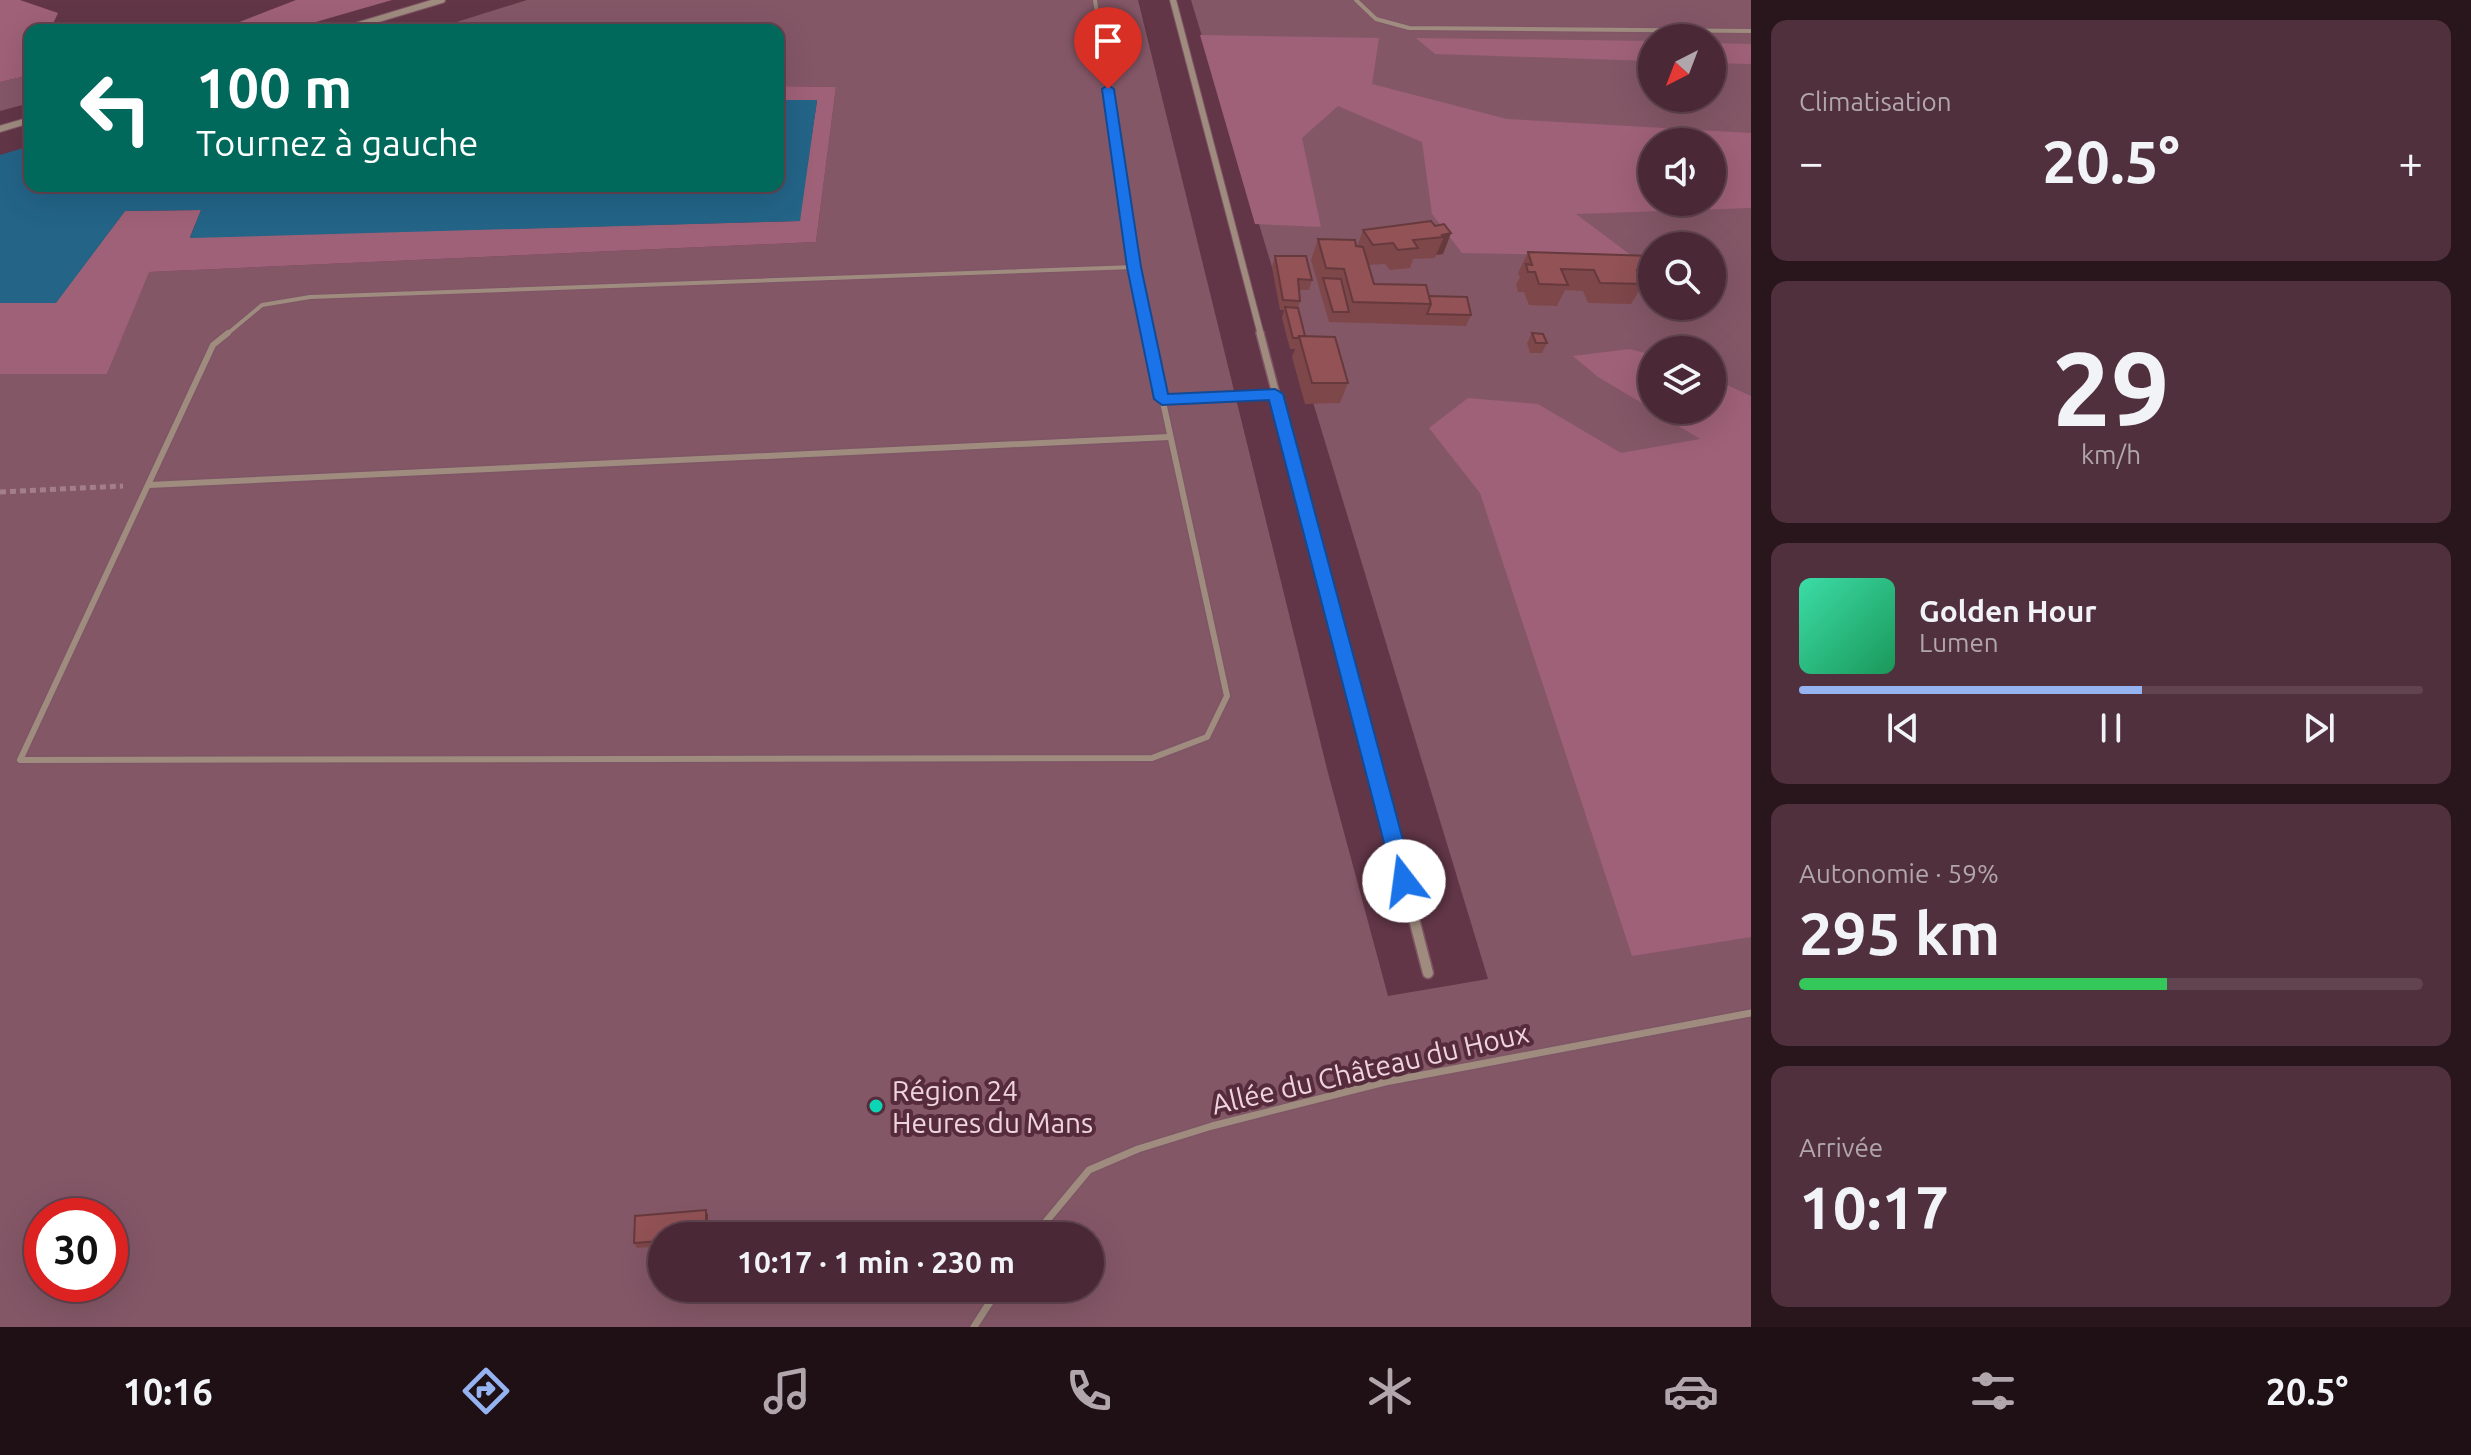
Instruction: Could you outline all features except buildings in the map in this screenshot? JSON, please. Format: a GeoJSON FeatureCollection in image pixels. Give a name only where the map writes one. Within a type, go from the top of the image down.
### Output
{"type":"FeatureCollection","features":[{"type":"Feature","properties":{"kind":"street"},"geometry":{"type":"LineString","coordinates":[[362,24],[442,0]]}},
{"type":"Feature","properties":{"kind":"street"},"geometry":{"type":"LineString","coordinates":[[1173,0],[1428,973]]}},
{"type":"Feature","properties":{"kind":"street"},"geometry":{"type":"LineString","coordinates":[[0,129],[24,122]]}},
{"type":"Feature","properties":{"kind":"lane"},"geometry":{"type":"LineString","coordinates":[[1095,0],[1134,267],[1227,696],[1207,737],[1152,758],[20,760],[213,345],[262,305],[310,297],[1134,267]]}},
{"type":"Feature","properties":{"kind":"lane"},"geometry":{"type":"LineString","coordinates":[[1356,0],[1376,19],[1409,28],[1751,31]]}},
{"type":"Feature","properties":{"kind":"lane"},"geometry":{"type":"LineString","coordinates":[[1162,399],[1275,394]]}},
{"type":"Feature","properties":{"kind":"lane"},"geometry":{"type":"LineString","coordinates":[[149,485],[1169,437]]}},
{"type":"Feature","properties":{"kind":"lane","name":"Allée du Château du Houx"},"geometry":{"type":"LineString","coordinates":[[1046,1222],[1089,1170],[1153,1144],[1385,1082],[1751,1013]]}},
{"type":"Feature","properties":{"kind":"lane"},"geometry":{"type":"LineString","coordinates":[[974,1327],[990,1302]]}},
{"type":"Feature","properties":{"kind":"path"},"geometry":{"type":"LineString","coordinates":[[0,492],[149,485]]}},
{"type":"Feature","properties":{"kind":"shaded area"},"geometry":{"type":"Polygon","coordinates":[[[0,0],[20,0],[58,13],[53,24],[24,24],[24,76],[0,82],[0,0]]]}},
{"type":"Feature","properties":{"kind":"shaded area"},"geometry":{"type":"Polygon","coordinates":[[[296,0],[392,0],[309,24],[234,24],[296,0]]]}},
{"type":"Feature","properties":{"kind":"shaded area"},"geometry":{"type":"Polygon","coordinates":[[[527,0],[1138,0],[1328,773],[1388,996],[1488,979],[1191,0],[1751,0],[1751,1327],[0,1327],[0,374],[107,374],[148,272],[816,242],[836,87],[784,86],[784,24],[450,24],[527,0]]]}},
{"type":"Feature","properties":{"kind":"shaded area"},"geometry":{"type":"Polygon","coordinates":[[[1200,35],[1379,38],[1372,84],[1507,119],[1664,128],[1638,128],[1638,212],[1576,214],[1632,256],[1462,253],[1432,214],[1422,142],[1338,106],[1302,138],[1321,227],[1255,224],[1200,35]]]}},
{"type":"Feature","properties":{"kind":"shaded area"},"geometry":{"type":"Polygon","coordinates":[[[1416,38],[1638,41],[1638,61],[1435,54],[1416,38]]]}},
{"type":"Feature","properties":{"kind":"shaded area"},"geometry":{"type":"Polygon","coordinates":[[[1726,43],[1751,44],[1751,64],[1726,63],[1726,43]]]}},
{"type":"Feature","properties":{"kind":"shaded area"},"geometry":{"type":"Polygon","coordinates":[[[24,76],[24,105],[0,111],[0,82],[24,76]]]}},
{"type":"Feature","properties":{"kind":"shaded area"},"geometry":{"type":"Polygon","coordinates":[[[784,86],[836,87],[816,242],[149,272],[107,374],[0,374],[0,303],[56,302],[125,211],[201,210],[190,237],[799,221],[817,101],[784,100],[784,86]]]}},
{"type":"Feature","properties":{"kind":"shaded area"},"geometry":{"type":"Polygon","coordinates":[[[1726,132],[1751,133],[1751,208],[1726,209],[1726,132]]]}},
{"type":"Feature","properties":{"kind":"shaded area"},"geometry":{"type":"Polygon","coordinates":[[[1630,349],[1638,351],[1638,401],[1598,377],[1573,356],[1630,349]]]}},
{"type":"Feature","properties":{"kind":"shaded area"},"geometry":{"type":"Polygon","coordinates":[[[1726,384],[1751,396],[1751,937],[1632,956],[1480,493],[1429,428],[1468,398],[1538,404],[1621,453],[1700,439],[1676,424],[1726,424],[1726,384]]]}},
{"type":"Feature","properties":{"kind":"water"},"geometry":{"type":"Polygon","coordinates":[[[784,100],[817,100],[800,221],[190,238],[201,210],[125,211],[56,303],[0,303],[0,155],[24,148],[24,192],[784,192],[784,100]]]}},
{"type":"Feature","properties":{"kind":"place","name":"Région 24 Heures du Mans"},"geometry":{"type":"Point","coordinates":[876,1106]}},
{"type":"Feature","properties":{"kind":"route"},"geometry":{"type":"LineString","coordinates":[[1108,89],[1134,267],[1162,399],[1240,398],[1275,394],[1404,881]]}}]}
